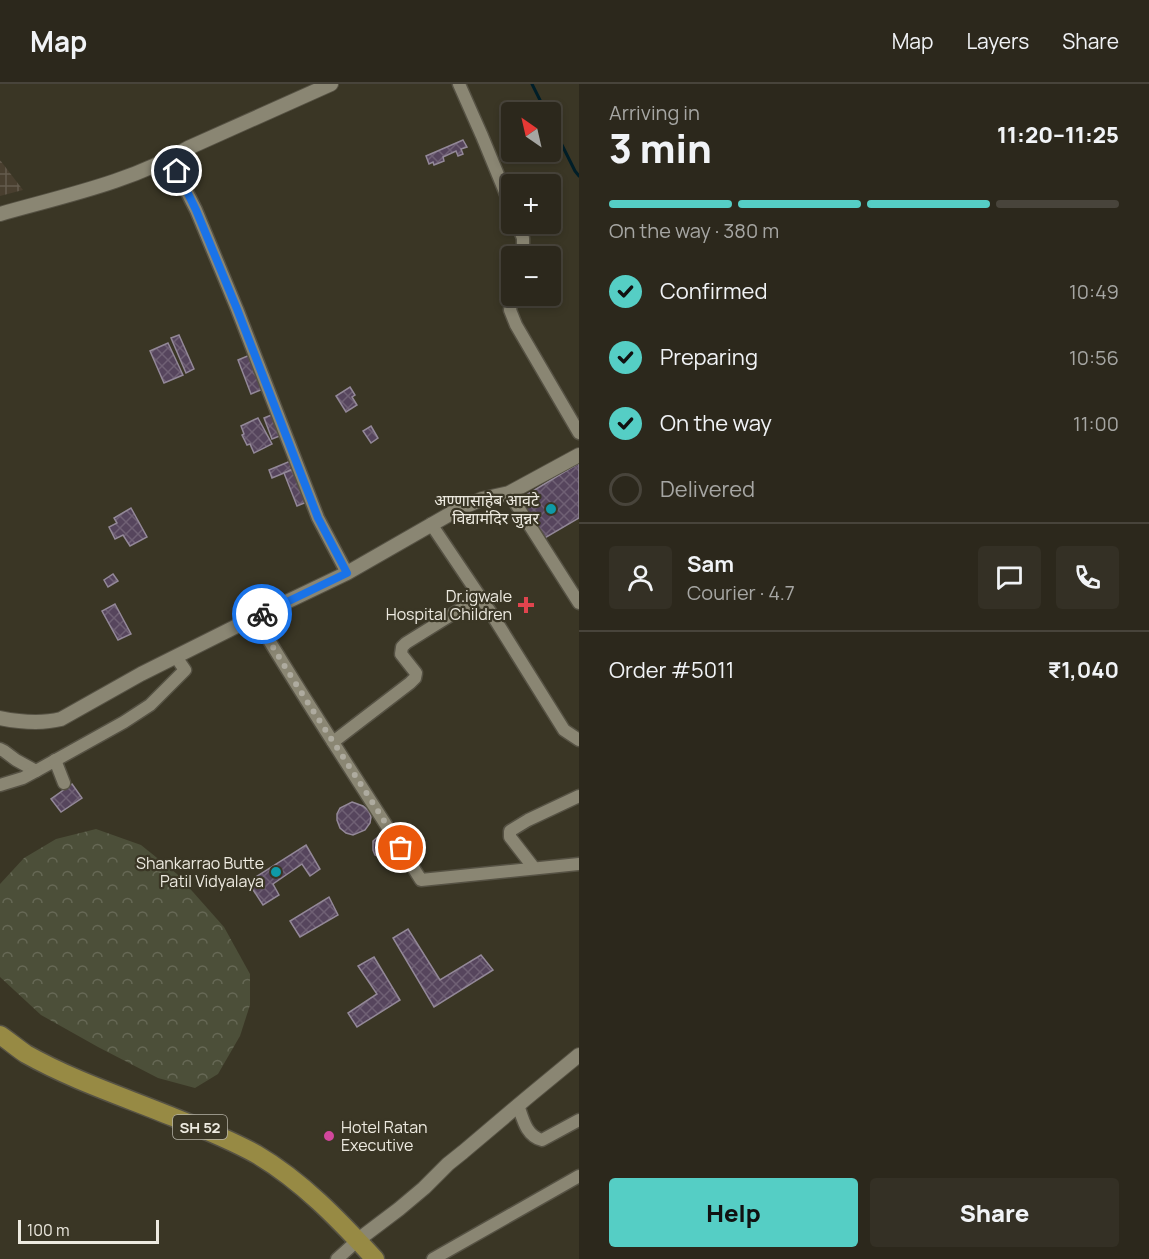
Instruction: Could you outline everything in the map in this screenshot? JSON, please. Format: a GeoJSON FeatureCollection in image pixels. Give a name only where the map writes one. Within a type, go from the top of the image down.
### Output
{"type":"FeatureCollection","features":[{"type":"Feature","properties":{"kind":"main road","name":"SH 52"},"geometry":{"type":"LineString","coordinates":[[0,1035],[24,1053],[54,1068],[214,1133],[256,1154],[300,1185],[331,1211],[375,1259]]}},
{"type":"Feature","properties":{"kind":"street"},"geometry":{"type":"LineString","coordinates":[[0,214],[86,190],[141,171],[331,84]]}},
{"type":"Feature","properties":{"kind":"street"},"geometry":{"type":"LineString","coordinates":[[459,84],[501,182]]}},
{"type":"Feature","properties":{"kind":"street"},"geometry":{"type":"LineString","coordinates":[[170,159],[196,210],[237,309],[318,518],[347,573]]}},
{"type":"Feature","properties":{"kind":"street"},"geometry":{"type":"LineString","coordinates":[[511,306],[516,325],[579,433]]}},
{"type":"Feature","properties":{"kind":"street"},"geometry":{"type":"LineString","coordinates":[[0,718],[48,722],[61,719],[141,674],[347,573],[457,510],[482,499],[510,493],[579,455]]}},
{"type":"Feature","properties":{"kind":"street"},"geometry":{"type":"LineString","coordinates":[[510,493],[579,603]]}},
{"type":"Feature","properties":{"kind":"street"},"geometry":{"type":"LineString","coordinates":[[431,524],[564,730],[579,740]]}},
{"type":"Feature","properties":{"kind":"street"},"geometry":{"type":"LineString","coordinates":[[333,742],[415,678],[416,673],[401,654],[402,647],[406,643],[480,597]]}},
{"type":"Feature","properties":{"kind":"street"},"geometry":{"type":"LineString","coordinates":[[255,617],[293,681],[421,880],[579,864]]}},
{"type":"Feature","properties":{"kind":"street"},"geometry":{"type":"LineString","coordinates":[[0,784],[23,778],[150,705],[185,670],[176,657]]}},
{"type":"Feature","properties":{"kind":"street"},"geometry":{"type":"LineString","coordinates":[[0,750],[36,771]]}},
{"type":"Feature","properties":{"kind":"street"},"geometry":{"type":"LineString","coordinates":[[55,760],[64,783]]}},
{"type":"Feature","properties":{"kind":"street"},"geometry":{"type":"LineString","coordinates":[[534,868],[510,837],[510,831],[579,796]]}},
{"type":"Feature","properties":{"kind":"street"},"geometry":{"type":"LineString","coordinates":[[337,1259],[579,1055]]}},
{"type":"Feature","properties":{"kind":"street"},"geometry":{"type":"LineString","coordinates":[[518,1105],[533,1138],[542,1140],[579,1120]]}},
{"type":"Feature","properties":{"kind":"street"},"geometry":{"type":"LineString","coordinates":[[433,1259],[579,1176]]}},
{"type":"Feature","properties":{"kind":"shaded area"},"geometry":{"type":"Polygon","coordinates":[[[0,160],[23,190],[0,196],[0,160]]]}},
{"type":"Feature","properties":{"kind":"green space"},"geometry":{"type":"Polygon","coordinates":[[[96,829],[141,845],[177,874],[224,927],[250,974],[250,1005],[240,1036],[218,1074],[195,1088],[158,1078],[41,1015],[0,977],[0,884],[24,858],[56,839],[96,829]]]}},
{"type":"Feature","properties":{"kind":"building"},"geometry":{"type":"Polygon","coordinates":[[[463,140],[467,147],[461,149],[463,154],[458,156],[456,151],[443,157],[444,161],[434,165],[433,162],[429,164],[426,156],[463,140]]]}},
{"type":"Feature","properties":{"kind":"building"},"geometry":{"type":"Polygon","coordinates":[[[179,335],[194,369],[186,373],[171,338],[179,335]]]}},
{"type":"Feature","properties":{"kind":"building"},"geometry":{"type":"Polygon","coordinates":[[[168,343],[183,375],[164,383],[150,351],[168,343]]]}},
{"type":"Feature","properties":{"kind":"building"},"geometry":{"type":"Polygon","coordinates":[[[250,355],[263,389],[251,394],[238,360],[250,355]]]}},
{"type":"Feature","properties":{"kind":"building"},"geometry":{"type":"Polygon","coordinates":[[[350,387],[357,405],[346,412],[336,396],[350,387]]]}},
{"type":"Feature","properties":{"kind":"building"},"geometry":{"type":"Polygon","coordinates":[[[274,414],[282,435],[272,439],[264,418],[274,414]]]}},
{"type":"Feature","properties":{"kind":"building"},"geometry":{"type":"Polygon","coordinates":[[[258,418],[272,444],[254,453],[242,435],[244,434],[241,426],[258,418]]]}},
{"type":"Feature","properties":{"kind":"building"},"geometry":{"type":"Polygon","coordinates":[[[371,426],[378,438],[371,443],[363,431],[371,426]]]}},
{"type":"Feature","properties":{"kind":"building"},"geometry":{"type":"Polygon","coordinates":[[[293,460],[296,468],[272,478],[269,470],[293,460]]]}},
{"type":"Feature","properties":{"kind":"building","name":"अण्णासाहेब आवटे विद्यामंदिर जुन्नर"},"geometry":{"type":"Polygon","coordinates":[[[579,463],[579,518],[543,539],[518,500],[579,463]]]}},
{"type":"Feature","properties":{"kind":"building"},"geometry":{"type":"Polygon","coordinates":[[[296,468],[309,501],[297,506],[284,473],[296,468]]]}},
{"type":"Feature","properties":{"kind":"building"},"geometry":{"type":"Polygon","coordinates":[[[131,508],[147,537],[130,546],[123,535],[115,539],[109,527],[117,523],[114,518],[131,508]]]}},
{"type":"Feature","properties":{"kind":"building"},"geometry":{"type":"Polygon","coordinates":[[[113,574],[118,581],[108,587],[104,580],[113,574]]]}},
{"type":"Feature","properties":{"kind":"building"},"geometry":{"type":"Polygon","coordinates":[[[115,604],[131,634],[118,640],[102,611],[115,604]]]}},
{"type":"Feature","properties":{"kind":"building"},"geometry":{"type":"Polygon","coordinates":[[[72,784],[82,798],[61,812],[51,799],[72,784]]]}},
{"type":"Feature","properties":{"kind":"building"},"geometry":{"type":"Polygon","coordinates":[[[352,802],[363,806],[369,811],[371,817],[365,830],[353,835],[340,828],[337,820],[340,808],[352,802]]]}},
{"type":"Feature","properties":{"kind":"building"},"geometry":{"type":"Polygon","coordinates":[[[380,835],[389,837],[393,846],[384,859],[375,855],[373,850],[373,841],[380,835]]]}},
{"type":"Feature","properties":{"kind":"building","name":"Shankarrao Butte Patil Vidyalaya"},"geometry":{"type":"Polygon","coordinates":[[[306,845],[320,869],[310,876],[302,864],[273,884],[279,895],[263,905],[248,882],[306,845]]]}},
{"type":"Feature","properties":{"kind":"building"},"geometry":{"type":"Polygon","coordinates":[[[329,897],[338,915],[300,937],[290,921],[329,897]]]}},
{"type":"Feature","properties":{"kind":"building"},"geometry":{"type":"Polygon","coordinates":[[[408,929],[440,980],[481,955],[493,970],[434,1007],[393,938],[408,929]]]}},
{"type":"Feature","properties":{"kind":"building"},"geometry":{"type":"Polygon","coordinates":[[[374,957],[400,1000],[357,1027],[348,1013],[377,994],[358,966],[374,957]]]}},
{"type":"Feature","properties":{"kind":"waterway"},"geometry":{"type":"LineString","coordinates":[[532,84],[541,102]]}},
{"type":"Feature","properties":{"kind":"waterway"},"geometry":{"type":"LineString","coordinates":[[561,143],[579,176]]}},
{"type":"Feature","properties":{"kind":"way so far"},"geometry":{"type":"LineString","coordinates":[[262,614],[255,617],[266,636],[401,848]]}},
{"type":"Feature","properties":{"kind":"place","name":"अण्णासाहेब आवटे विद्यामंदिर जुन्नर"},"geometry":{"type":"Point","coordinates":[551,509]}},
{"type":"Feature","properties":{"kind":"place","name":"Dr.igwale Hospital Children"},"geometry":{"type":"Point","coordinates":[526,605]}},
{"type":"Feature","properties":{"kind":"place","name":"Shankarrao Butte Patil Vidyalaya"},"geometry":{"type":"Point","coordinates":[276,872]}},
{"type":"Feature","properties":{"kind":"place","name":"Hotel Ratan Executive"},"geometry":{"type":"Point","coordinates":[329,1136]}},
{"type":"Feature","properties":{"kind":"route"},"geometry":{"type":"LineString","coordinates":[[177,171],[196,210],[237,309],[318,518],[347,573],[262,614]]}}]}
